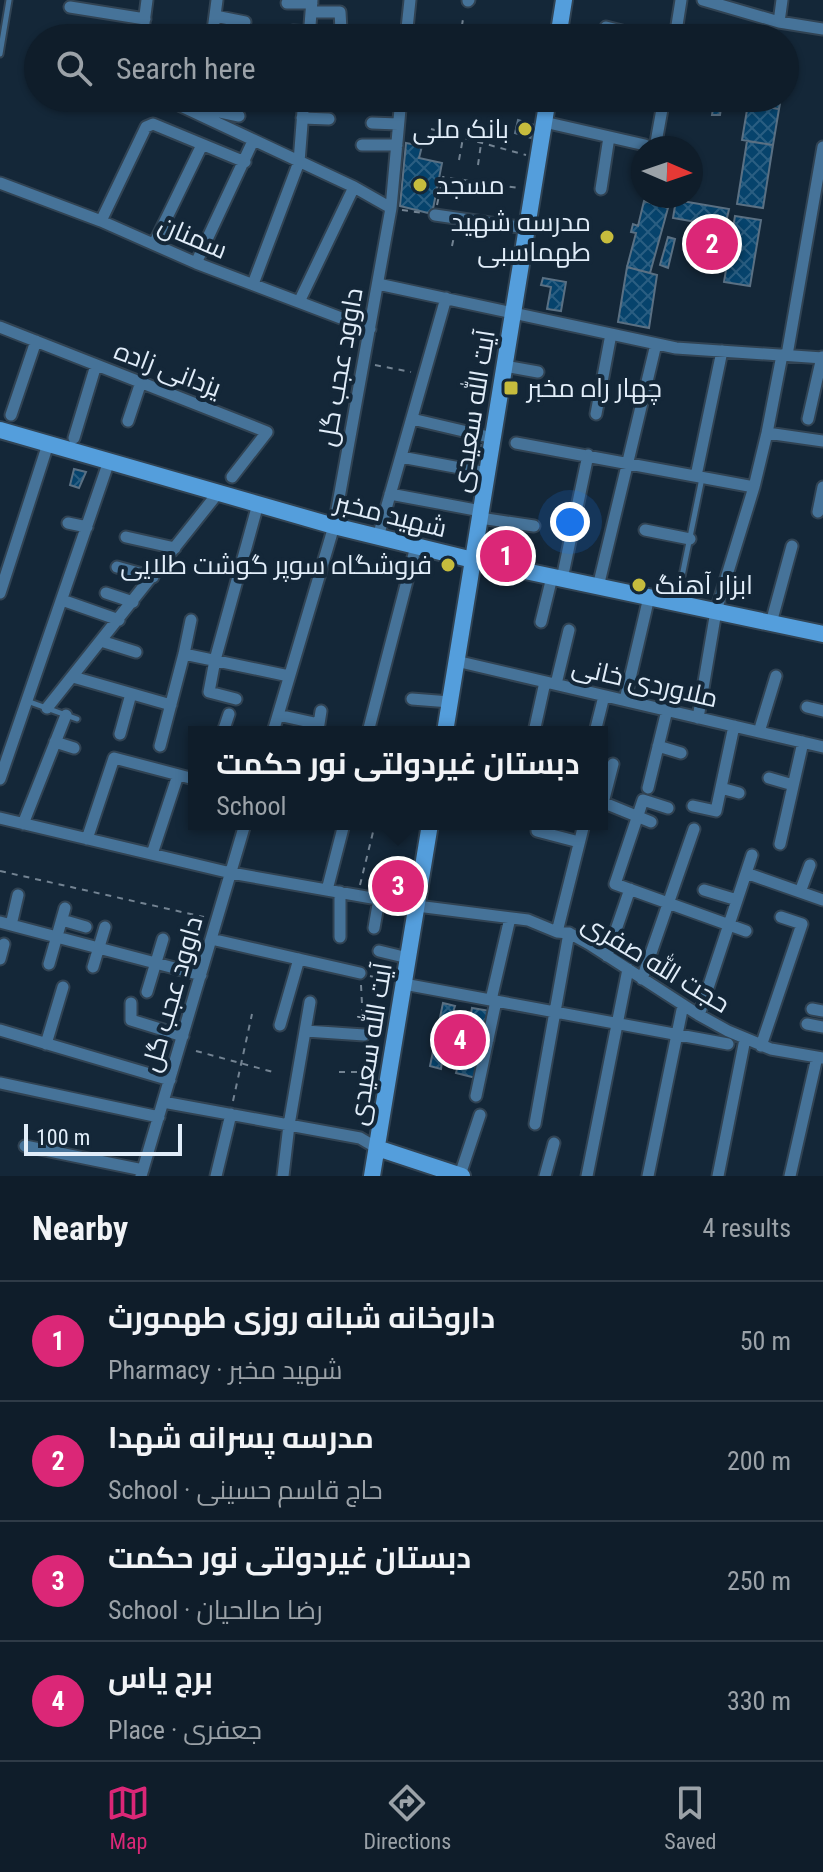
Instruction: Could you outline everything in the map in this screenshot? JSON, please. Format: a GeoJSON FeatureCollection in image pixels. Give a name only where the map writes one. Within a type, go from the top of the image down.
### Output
{"type":"FeatureCollection","features":[{"type":"Feature","properties":{"kind":"main road"},"geometry":{"type":"LineString","coordinates":[[560,24],[564,0]]}},
{"type":"Feature","properties":{"kind":"main road","name":"آیت الله سعیدی"},"geometry":{"type":"LineString","coordinates":[[446,726],[546,112]]}},
{"type":"Feature","properties":{"kind":"main road","name":"شهید مخبر"},"geometry":{"type":"LineString","coordinates":[[0,430],[378,537],[823,634]]}},
{"type":"Feature","properties":{"kind":"main road","name":"آیت الله سعیدی"},"geometry":{"type":"LineString","coordinates":[[372,1176],[429,830]]}},
{"type":"Feature","properties":{"kind":"main road"},"geometry":{"type":"LineString","coordinates":[[377,1148],[461,1176]]}},
{"type":"Feature","properties":{"kind":"street"},"geometry":{"type":"LineString","coordinates":[[144,24],[147,0]]}},
{"type":"Feature","properties":{"kind":"street"},"geometry":{"type":"LineString","coordinates":[[214,24],[217,0]]}},
{"type":"Feature","properties":{"kind":"street"},"geometry":{"type":"LineString","coordinates":[[410,0],[410,24]]}},
{"type":"Feature","properties":{"kind":"street"},"geometry":{"type":"LineString","coordinates":[[677,24],[681,0]]}},
{"type":"Feature","properties":{"kind":"street"},"geometry":{"type":"LineString","coordinates":[[703,0],[792,24]]}},
{"type":"Feature","properties":{"kind":"street"},"geometry":{"type":"LineString","coordinates":[[779,22],[782,0]]}},
{"type":"Feature","properties":{"kind":"street"},"geometry":{"type":"LineString","coordinates":[[287,3],[340,12],[341,24]]}},
{"type":"Feature","properties":{"kind":"street"},"geometry":{"type":"LineString","coordinates":[[70,7],[145,19]]}},
{"type":"Feature","properties":{"kind":"street"},"geometry":{"type":"LineString","coordinates":[[215,16],[245,22]]}},
{"type":"Feature","properties":{"kind":"street"},"geometry":{"type":"LineString","coordinates":[[799,25],[823,29]]}},
{"type":"Feature","properties":{"kind":"street"},"geometry":{"type":"LineString","coordinates":[[210,112],[253,141],[354,187],[391,208]]}},
{"type":"Feature","properties":{"kind":"street"},"geometry":{"type":"LineString","coordinates":[[223,112],[239,116]]}},
{"type":"Feature","properties":{"kind":"street"},"geometry":{"type":"LineString","coordinates":[[253,284],[299,162],[303,112]]}},
{"type":"Feature","properties":{"kind":"street","name":"داوود عجب گل"},"geometry":{"type":"LineString","coordinates":[[275,726],[334,526],[391,208],[400,112]]}},
{"type":"Feature","properties":{"kind":"street"},"geometry":{"type":"LineString","coordinates":[[548,112],[609,137],[631,142]]}},
{"type":"Feature","properties":{"kind":"street"},"geometry":{"type":"LineString","coordinates":[[653,136],[660,112]]}},
{"type":"Feature","properties":{"kind":"street"},"geometry":{"type":"LineString","coordinates":[[302,118],[329,119]]}},
{"type":"Feature","properties":{"kind":"street"},"geometry":{"type":"LineString","coordinates":[[372,123],[398,124]]}},
{"type":"Feature","properties":{"kind":"street"},"geometry":{"type":"LineString","coordinates":[[101,221],[146,127],[153,124],[245,162]]}},
{"type":"Feature","properties":{"kind":"street"},"geometry":{"type":"LineString","coordinates":[[601,189],[609,137]]}},
{"type":"Feature","properties":{"kind":"street"},"geometry":{"type":"LineString","coordinates":[[196,263],[253,141]]}},
{"type":"Feature","properties":{"kind":"street"},"geometry":{"type":"LineString","coordinates":[[154,244],[202,145]]}},
{"type":"Feature","properties":{"kind":"street"},"geometry":{"type":"LineString","coordinates":[[362,145],[397,145]]}},
{"type":"Feature","properties":{"kind":"street"},"geometry":{"type":"LineString","coordinates":[[698,718],[716,611],[767,433],[823,147]]}},
{"type":"Feature","properties":{"kind":"street","name":"سمنان"},"geometry":{"type":"LineString","coordinates":[[0,183],[101,221],[196,263],[370,329]]}},
{"type":"Feature","properties":{"kind":"street"},"geometry":{"type":"LineString","coordinates":[[299,302],[354,187]]}},
{"type":"Feature","properties":{"kind":"street"},"geometry":{"type":"LineString","coordinates":[[435,215],[526,228]]}},
{"type":"Feature","properties":{"kind":"street"},"geometry":{"type":"LineString","coordinates":[[378,284],[676,348],[822,358],[808,419]]}},
{"type":"Feature","properties":{"kind":"street"},"geometry":{"type":"LineString","coordinates":[[378,537],[446,298]]}},
{"type":"Feature","properties":{"kind":"street","name":"یزدانی زاده"},"geometry":{"type":"LineString","coordinates":[[0,327],[267,432],[232,477]]}},
{"type":"Feature","properties":{"kind":"street"},"geometry":{"type":"LineString","coordinates":[[596,414],[611,334]]}},
{"type":"Feature","properties":{"kind":"street"},"geometry":{"type":"LineString","coordinates":[[11,415],[36,341]]}},
{"type":"Feature","properties":{"kind":"street"},"geometry":{"type":"LineString","coordinates":[[598,587],[656,344]]}},
{"type":"Feature","properties":{"kind":"street"},"geometry":{"type":"LineString","coordinates":[[699,476],[722,351]]}},
{"type":"Feature","properties":{"kind":"street"},"geometry":{"type":"LineString","coordinates":[[74,438],[96,365]]}},
{"type":"Feature","properties":{"kind":"street"},"geometry":{"type":"LineString","coordinates":[[505,366],[538,372]]}},
{"type":"Feature","properties":{"kind":"street"},"geometry":{"type":"LineString","coordinates":[[128,421],[141,382]]}},
{"type":"Feature","properties":{"kind":"street"},"geometry":{"type":"LineString","coordinates":[[412,419],[493,438]]}},
{"type":"Feature","properties":{"kind":"street"},"geometry":{"type":"LineString","coordinates":[[767,433],[823,441]]}},
{"type":"Feature","properties":{"kind":"street"},"geometry":{"type":"LineString","coordinates":[[516,443],[754,487]]}},
{"type":"Feature","properties":{"kind":"street"},"geometry":{"type":"LineString","coordinates":[[0,592],[5,562],[48,444]]}},
{"type":"Feature","properties":{"kind":"street"},"geometry":{"type":"LineString","coordinates":[[541,622],[557,578],[588,455]]}},
{"type":"Feature","properties":{"kind":"street"},"geometry":{"type":"LineString","coordinates":[[401,457],[487,473]]}},
{"type":"Feature","properties":{"kind":"street"},"geometry":{"type":"LineString","coordinates":[[0,779],[109,461]]}},
{"type":"Feature","properties":{"kind":"street"},"geometry":{"type":"LineString","coordinates":[[818,512],[823,487]]}},
{"type":"Feature","properties":{"kind":"street"},"geometry":{"type":"LineString","coordinates":[[47,708],[218,493]]}},
{"type":"Feature","properties":{"kind":"street"},"geometry":{"type":"LineString","coordinates":[[390,494],[534,526]]}},
{"type":"Feature","properties":{"kind":"street"},"geometry":{"type":"LineString","coordinates":[[236,699],[209,692],[258,504]]}},
{"type":"Feature","properties":{"kind":"street"},"geometry":{"type":"LineString","coordinates":[[68,523],[87,527]]}},
{"type":"Feature","properties":{"kind":"street"},"geometry":{"type":"LineString","coordinates":[[645,530],[690,539]]}},
{"type":"Feature","properties":{"kind":"street"},"geometry":{"type":"LineString","coordinates":[[126,537],[175,548]]}},
{"type":"Feature","properties":{"kind":"street"},"geometry":{"type":"LineString","coordinates":[[370,726],[416,546]]}},
{"type":"Feature","properties":{"kind":"street"},"geometry":{"type":"LineString","coordinates":[[771,623],[792,546]]}},
{"type":"Feature","properties":{"kind":"street"},"geometry":{"type":"LineString","coordinates":[[117,567],[153,577]]}},
{"type":"Feature","properties":{"kind":"street"},"geometry":{"type":"LineString","coordinates":[[106,593],[133,602]]}},
{"type":"Feature","properties":{"kind":"street"},"geometry":{"type":"LineString","coordinates":[[625,700],[649,597]]}},
{"type":"Feature","properties":{"kind":"street"},"geometry":{"type":"LineString","coordinates":[[62,600],[119,620]]}},
{"type":"Feature","properties":{"kind":"street"},"geometry":{"type":"LineString","coordinates":[[160,746],[191,620]]}},
{"type":"Feature","properties":{"kind":"street"},"geometry":{"type":"LineString","coordinates":[[536,726],[569,630]]}},
{"type":"Feature","properties":{"kind":"street"},"geometry":{"type":"LineString","coordinates":[[101,641],[136,652]]}},
{"type":"Feature","properties":{"kind":"street"},"geometry":{"type":"LineString","coordinates":[[184,654],[289,676]]}},
{"type":"Feature","properties":{"kind":"street","name":"ملاوردی خانی"},"geometry":{"type":"LineString","coordinates":[[456,661],[823,747]]}},
{"type":"Feature","properties":{"kind":"street"},"geometry":{"type":"LineString","coordinates":[[759,732],[776,676]]}},
{"type":"Feature","properties":{"kind":"street"},"geometry":{"type":"LineString","coordinates":[[73,677],[171,705]]}},
{"type":"Feature","properties":{"kind":"street"},"geometry":{"type":"LineString","coordinates":[[120,734],[131,694]]}},
{"type":"Feature","properties":{"kind":"street"},"geometry":{"type":"LineString","coordinates":[[596,726],[604,696]]}},
{"type":"Feature","properties":{"kind":"street"},"geometry":{"type":"LineString","coordinates":[[412,699],[450,702]]}},
{"type":"Feature","properties":{"kind":"street"},"geometry":{"type":"LineString","coordinates":[[807,707],[823,711]]}},
{"type":"Feature","properties":{"kind":"street"},"geometry":{"type":"LineString","coordinates":[[648,788],[667,710]]}},
{"type":"Feature","properties":{"kind":"street"},"geometry":{"type":"LineString","coordinates":[[278,715],[319,724],[321,711]]}},
{"type":"Feature","properties":{"kind":"street"},"geometry":{"type":"LineString","coordinates":[[225,726],[229,714]]}},
{"type":"Feature","properties":{"kind":"street"},"geometry":{"type":"LineString","coordinates":[[23,824],[55,742],[72,717]]}},
{"type":"Feature","properties":{"kind":"street"},"geometry":{"type":"LineString","coordinates":[[693,806],[716,811],[734,726]]}},
{"type":"Feature","properties":{"kind":"street"},"geometry":{"type":"LineString","coordinates":[[55,742],[74,748]]}},
{"type":"Feature","properties":{"kind":"street"},"geometry":{"type":"LineString","coordinates":[[780,844],[803,742]]}},
{"type":"Feature","properties":{"kind":"street"},"geometry":{"type":"LineString","coordinates":[[658,746],[681,753]]}},
{"type":"Feature","properties":{"kind":"street"},"geometry":{"type":"LineString","coordinates":[[87,839],[114,758],[188,778]]}},
{"type":"Feature","properties":{"kind":"street"},"geometry":{"type":"LineString","coordinates":[[608,783],[613,764]]}},
{"type":"Feature","properties":{"kind":"street"},"geometry":{"type":"LineString","coordinates":[[152,854],[178,775]]}},
{"type":"Feature","properties":{"kind":"street"},"geometry":{"type":"LineString","coordinates":[[769,778],[793,785]]}},
{"type":"Feature","properties":{"kind":"street"},"geometry":{"type":"LineString","coordinates":[[721,788],[739,793]]}},
{"type":"Feature","properties":{"kind":"street"},"geometry":{"type":"LineString","coordinates":[[668,808],[643,800],[615,884],[746,931]]}},
{"type":"Feature","properties":{"kind":"street"},"geometry":{"type":"LineString","coordinates":[[608,804],[651,822]]}},
{"type":"Feature","properties":{"kind":"street","name":"حجت الله صفری"},"geometry":{"type":"LineString","coordinates":[[1,823],[23,824],[231,873],[417,906],[528,920],[563,933],[607,956],[699,1015],[745,1039],[761,1046],[820,1058]]}},
{"type":"Feature","properties":{"kind":"street"},"geometry":{"type":"LineString","coordinates":[[642,979],[694,829]]}},
{"type":"Feature","properties":{"kind":"street","name":"داوود عجب گل"},"geometry":{"type":"LineString","coordinates":[[142,1173],[243,830]]}},
{"type":"Feature","properties":{"kind":"street"},"geometry":{"type":"LineString","coordinates":[[327,890],[342,830]]}},
{"type":"Feature","properties":{"kind":"street"},"geometry":{"type":"LineString","coordinates":[[535,1124],[555,1012],[563,933],[582,830]]}},
{"type":"Feature","properties":{"kind":"street"},"geometry":{"type":"LineString","coordinates":[[537,831],[579,842]]}},
{"type":"Feature","properties":{"kind":"street"},"geometry":{"type":"LineString","coordinates":[[699,1015],[752,855]]}},
{"type":"Feature","properties":{"kind":"street"},"geometry":{"type":"LineString","coordinates":[[800,892],[810,865]]}},
{"type":"Feature","properties":{"kind":"street"},"geometry":{"type":"LineString","coordinates":[[746,873],[823,900]]}},
{"type":"Feature","properties":{"kind":"street"},"geometry":{"type":"LineString","coordinates":[[607,956],[630,889]]}},
{"type":"Feature","properties":{"kind":"street"},"geometry":{"type":"LineString","coordinates":[[704,890],[737,900]]}},
{"type":"Feature","properties":{"kind":"street"},"geometry":{"type":"LineString","coordinates":[[340,892],[340,937]]}},
{"type":"Feature","properties":{"kind":"street"},"geometry":{"type":"LineString","coordinates":[[18,895],[5,923],[201,975]]}},
{"type":"Feature","properties":{"kind":"street"},"geometry":{"type":"LineString","coordinates":[[374,928],[379,899]]}},
{"type":"Feature","properties":{"kind":"street"},"geometry":{"type":"LineString","coordinates":[[49,964],[63,914],[86,927]]}},
{"type":"Feature","properties":{"kind":"street"},"geometry":{"type":"LineString","coordinates":[[761,1046],[802,924],[781,917]]}},
{"type":"Feature","properties":{"kind":"street"},"geometry":{"type":"LineString","coordinates":[[476,1096],[510,918]]}},
{"type":"Feature","properties":{"kind":"street"},"geometry":{"type":"LineString","coordinates":[[93,967],[105,927]]}},
{"type":"Feature","properties":{"kind":"street"},"geometry":{"type":"LineString","coordinates":[[147,992],[163,939]]}},
{"type":"Feature","properties":{"kind":"street"},"geometry":{"type":"LineString","coordinates":[[211,939],[360,973]]}},
{"type":"Feature","properties":{"kind":"street"},"geometry":{"type":"LineString","coordinates":[[0,959],[4,944]]}},
{"type":"Feature","properties":{"kind":"street"},"geometry":{"type":"LineString","coordinates":[[379,951],[408,958]]}},
{"type":"Feature","properties":{"kind":"street"},"geometry":{"type":"LineString","coordinates":[[280,1025],[299,959]]}},
{"type":"Feature","properties":{"kind":"street"},"geometry":{"type":"LineString","coordinates":[[587,1176],[628,969]]}},
{"type":"Feature","properties":{"kind":"street"},"geometry":{"type":"LineString","coordinates":[[404,984],[728,1044]]}},
{"type":"Feature","properties":{"kind":"street"},"geometry":{"type":"LineString","coordinates":[[46,1044],[63,987]]}},
{"type":"Feature","properties":{"kind":"street"},"geometry":{"type":"LineString","coordinates":[[283,1176],[310,1002]]}},
{"type":"Feature","properties":{"kind":"street"},"geometry":{"type":"LineString","coordinates":[[131,1003],[131,1020],[183,1036]]}},
{"type":"Feature","properties":{"kind":"street"},"geometry":{"type":"LineString","coordinates":[[648,1176],[683,1005]]}},
{"type":"Feature","properties":{"kind":"street"},"geometry":{"type":"LineString","coordinates":[[807,1024],[823,1027]]}},
{"type":"Feature","properties":{"kind":"street"},"geometry":{"type":"LineString","coordinates":[[0,1030],[170,1080]]}},
{"type":"Feature","properties":{"kind":"street"},"geometry":{"type":"LineString","coordinates":[[306,1031],[364,1035]]}},
{"type":"Feature","properties":{"kind":"street"},"geometry":{"type":"LineString","coordinates":[[465,1033],[488,1040]]}},
{"type":"Feature","properties":{"kind":"street"},"geometry":{"type":"LineString","coordinates":[[718,1176],[745,1039]]}},
{"type":"Feature","properties":{"kind":"street"},"geometry":{"type":"LineString","coordinates":[[790,1176],[820,1058]]}},
{"type":"Feature","properties":{"kind":"street"},"geometry":{"type":"LineString","coordinates":[[0,1083],[159,1117]]}},
{"type":"Feature","properties":{"kind":"street"},"geometry":{"type":"LineString","coordinates":[[163,1102],[360,1138],[377,1148]]}},
{"type":"Feature","properties":{"kind":"street"},"geometry":{"type":"LineString","coordinates":[[216,1176],[231,1114]]}},
{"type":"Feature","properties":{"kind":"street"},"geometry":{"type":"LineString","coordinates":[[461,1176],[480,1115]]}},
{"type":"Feature","properties":{"kind":"street"},"geometry":{"type":"LineString","coordinates":[[545,1176],[554,1143]]}},
{"type":"Feature","properties":{"kind":"street"},"geometry":{"type":"LineString","coordinates":[[25,1146],[142,1173]]}},
{"type":"Feature","properties":{"kind":"lane"},"geometry":{"type":"LineString","coordinates":[[0,54],[9,0]]}},
{"type":"Feature","properties":{"kind":"lane"},"geometry":{"type":"LineString","coordinates":[[676,603],[699,476]]}},
{"type":"Feature","properties":{"kind":"lane"},"geometry":{"type":"LineString","coordinates":[[27,701],[72,717]]}},
{"type":"Feature","properties":{"kind":"path"},"geometry":{"type":"LineString","coordinates":[[462,24],[463,19]]}},
{"type":"Feature","properties":{"kind":"path"},"geometry":{"type":"LineString","coordinates":[[431,129],[537,158]]}},
{"type":"Feature","properties":{"kind":"path"},"geometry":{"type":"LineString","coordinates":[[459,160],[463,138]]}},
{"type":"Feature","properties":{"kind":"path"},"geometry":{"type":"LineString","coordinates":[[478,165],[481,143]]}},
{"type":"Feature","properties":{"kind":"path"},"geometry":{"type":"LineString","coordinates":[[391,208],[435,215],[443,177],[532,190]]}},
{"type":"Feature","properties":{"kind":"path"},"geometry":{"type":"LineString","coordinates":[[452,246],[458,218]]}},
{"type":"Feature","properties":{"kind":"path"},"geometry":{"type":"LineString","coordinates":[[363,363],[424,374]]}},
{"type":"Feature","properties":{"kind":"path"},"geometry":{"type":"LineString","coordinates":[[357,895],[373,830]]}},
{"type":"Feature","properties":{"kind":"path"},"geometry":{"type":"LineString","coordinates":[[0,871],[217,919]]}},
{"type":"Feature","properties":{"kind":"path"},"geometry":{"type":"LineString","coordinates":[[360,973],[404,984]]}},
{"type":"Feature","properties":{"kind":"path"},"geometry":{"type":"LineString","coordinates":[[231,1114],[252,1014]]}},
{"type":"Feature","properties":{"kind":"path"},"geometry":{"type":"LineString","coordinates":[[196,1051],[273,1072]]}},
{"type":"Feature","properties":{"kind":"path"},"geometry":{"type":"LineString","coordinates":[[339,1072],[366,1072]]}},
{"type":"Feature","properties":{"kind":"building"},"geometry":{"type":"Polygon","coordinates":[[[747,112],[778,112],[773,145],[742,140],[747,112]]]}},
{"type":"Feature","properties":{"kind":"building","name":"بانک ملی"},"geometry":{"type":"Polygon","coordinates":[[[518,120],[534,125],[531,138],[515,133],[518,120]]]}},
{"type":"Feature","properties":{"kind":"building"},"geometry":{"type":"Polygon","coordinates":[[[747,141],[773,145],[763,208],[737,204],[747,141]]]}},
{"type":"Feature","properties":{"kind":"building","name":"مسجد"},"geometry":{"type":"Polygon","coordinates":[[[406,143],[422,146],[419,158],[442,163],[432,214],[400,206],[406,143]]]}},
{"type":"Feature","properties":{"kind":"building"},"geometry":{"type":"Polygon","coordinates":[[[703,205],[729,209],[725,227],[673,218],[675,208],[703,208],[703,205]]]}},
{"type":"Feature","properties":{"kind":"building"},"geometry":{"type":"Polygon","coordinates":[[[642,208],[668,208],[650,273],[627,267],[636,233],[631,232],[633,224],[638,226],[642,208]]]}},
{"type":"Feature","properties":{"kind":"building"},"geometry":{"type":"Polygon","coordinates":[[[735,216],[761,220],[750,286],[724,282],[735,216]]]}},
{"type":"Feature","properties":{"kind":"building"},"geometry":{"type":"Polygon","coordinates":[[[668,237],[675,239],[668,268],[660,265],[668,237]]]}},
{"type":"Feature","properties":{"kind":"building"},"geometry":{"type":"Polygon","coordinates":[[[627,267],[657,275],[649,328],[618,322],[627,267]]]}},
{"type":"Feature","properties":{"kind":"building"},"geometry":{"type":"Polygon","coordinates":[[[543,278],[566,282],[561,311],[547,309],[551,287],[541,285],[543,278]]]}},
{"type":"Feature","properties":{"kind":"building"},"geometry":{"type":"Polygon","coordinates":[[[465,442],[481,445],[479,455],[463,452],[465,442]]]}},
{"type":"Feature","properties":{"kind":"building"},"geometry":{"type":"Polygon","coordinates":[[[74,469],[86,472],[79,488],[70,485],[74,469]]]}},
{"type":"Feature","properties":{"kind":"building"},"geometry":{"type":"Polygon","coordinates":[[[443,1003],[455,1006],[452,1015],[470,1019],[472,1008],[490,1011],[476,1078],[456,1073],[458,1065],[442,1062],[441,1069],[430,1066],[443,1003]]]}},
{"type":"Feature","properties":{"kind":"place","name":"بانک ملی"},"geometry":{"type":"Point","coordinates":[525,129]}},
{"type":"Feature","properties":{"kind":"place","name":"مسجد"},"geometry":{"type":"Point","coordinates":[420,185]}},
{"type":"Feature","properties":{"kind":"place","name":"مدرسه شهید طهماسبی"},"geometry":{"type":"Point","coordinates":[607,237]}},
{"type":"Feature","properties":{"kind":"place","name":"مدرسه پسرانه شهدا"},"geometry":{"type":"Point","coordinates":[712,244]}},
{"type":"Feature","properties":{"kind":"place","name":"چهار راه مخبر"},"geometry":{"type":"Point","coordinates":[511,388]}},
{"type":"Feature","properties":{"kind":"place","name":"داروخانه شبانه روزی طهمورث"},"geometry":{"type":"Point","coordinates":[506,556]}},
{"type":"Feature","properties":{"kind":"place","name":"فروشگاه سوپر گوشت طلایی"},"geometry":{"type":"Point","coordinates":[448,565]}},
{"type":"Feature","properties":{"kind":"place","name":"ابزار آهنگ"},"geometry":{"type":"Point","coordinates":[639,585]}},
{"type":"Feature","properties":{"kind":"place","name":"دبستان غیردولتی نور حکمت"},"geometry":{"type":"Point","coordinates":[398,886]}},
{"type":"Feature","properties":{"kind":"place","name":"برج یاس"},"geometry":{"type":"Point","coordinates":[460,1040]}}]}
